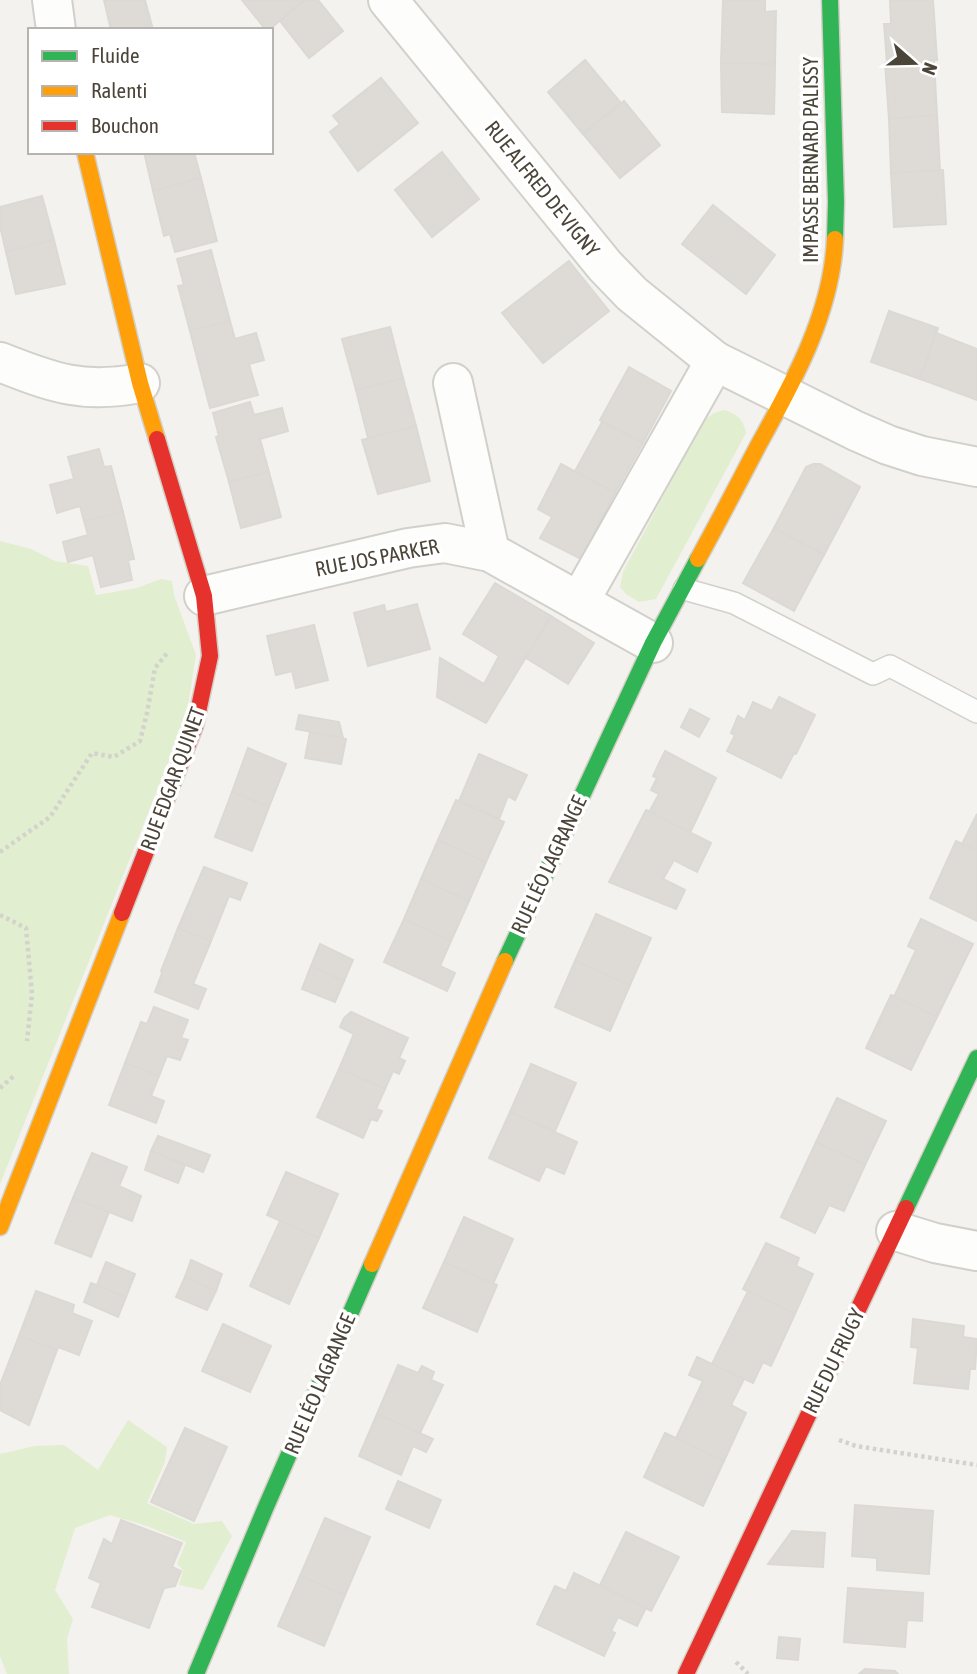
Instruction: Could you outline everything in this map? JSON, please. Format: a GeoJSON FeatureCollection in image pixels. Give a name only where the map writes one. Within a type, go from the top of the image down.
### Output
{"type":"FeatureCollection","features":[{"type":"Feature","properties":{"kind":"street"},"geometry":{"type":"LineString","coordinates":[[52,0],[56,28]]}},
{"type":"Feature","properties":{"kind":"street","name":"RUE ALFRED DE VIGNY"},"geometry":{"type":"LineString","coordinates":[[388,0],[632,295],[715,361]]}},
{"type":"Feature","properties":{"kind":"street","name":"IMPASSE BERNARD PALISSY"},"geometry":{"type":"LineString","coordinates":[[786,395],[825,305],[834,265],[835,129],[830,0]]}},
{"type":"Feature","properties":{"kind":"street","name":"RUE EDGAR QUINET"},"geometry":{"type":"LineString","coordinates":[[0,1227],[195,726],[210,656],[204,596],[140,383],[85,154]]}},
{"type":"Feature","properties":{"kind":"street"},"geometry":{"type":"LineString","coordinates":[[579,602],[715,361],[888,445],[922,456],[977,467]]}},
{"type":"Feature","properties":{"kind":"street"},"geometry":{"type":"LineString","coordinates":[[0,362],[68,386],[97,389],[140,383]]}},
{"type":"Feature","properties":{"kind":"street"},"geometry":{"type":"LineString","coordinates":[[453,383],[491,552]]}},
{"type":"Feature","properties":{"kind":"street","name":"RUE LÉO LAGRANGE"},"geometry":{"type":"LineString","coordinates":[[196,1674],[530,903],[653,643],[786,395]]}},
{"type":"Feature","properties":{"kind":"street","name":"RUE JOS PARKER"},"geometry":{"type":"LineString","coordinates":[[204,596],[408,548],[445,543],[491,552],[653,643]]}},
{"type":"Feature","properties":{"kind":"street","name":"RUE DU FRUGY"},"geometry":{"type":"LineString","coordinates":[[697,1671],[810,1410],[977,1058]]}},
{"type":"Feature","properties":{"kind":"street"},"geometry":{"type":"LineString","coordinates":[[896,1231],[935,1243],[977,1251]]}},
{"type":"Feature","properties":{"kind":"lane"},"geometry":{"type":"LineString","coordinates":[[684,589],[734,603],[873,674],[890,666],[977,712]]}},
{"type":"Feature","properties":{"kind":"path"},"geometry":{"type":"LineString","coordinates":[[0,852],[50,817],[92,753],[114,757],[140,741]]}},
{"type":"Feature","properties":{"kind":"path"},"geometry":{"type":"LineString","coordinates":[[0,915],[26,928],[32,994],[26,1047]]}},
{"type":"Feature","properties":{"kind":"path"},"geometry":{"type":"LineString","coordinates":[[0,1088],[17,1074],[20,1065]]}},
{"type":"Feature","properties":{"kind":"path"},"geometry":{"type":"LineString","coordinates":[[856,1446],[977,1465]]}},
{"type":"Feature","properties":{"kind":"green space"},"geometry":{"type":"Polygon","coordinates":[[[723,410],[739,417],[746,433],[656,599],[639,602],[620,587],[623,572],[703,421],[723,410]]]}},
{"type":"Feature","properties":{"kind":"green space"},"geometry":{"type":"Polygon","coordinates":[[[0,541],[31,549],[55,561],[88,566],[96,595],[137,588],[161,579],[172,581],[174,595],[196,655],[186,718],[0,1184],[0,541]]]}},
{"type":"Feature","properties":{"kind":"green space"},"geometry":{"type":"Polygon","coordinates":[[[128,1420],[167,1447],[165,1462],[147,1503],[194,1524],[222,1521],[232,1536],[203,1590],[179,1585],[183,1570],[177,1564],[186,1542],[110,1515],[75,1528],[55,1590],[73,1619],[67,1639],[69,1674],[7,1674],[0,1656],[0,1454],[35,1446],[64,1445],[98,1470],[128,1420]]]}},
{"type":"Feature","properties":{"kind":"building"},"geometry":{"type":"Polygon","coordinates":[[[104,0],[145,0],[152,28],[111,28],[104,0]]]}},
{"type":"Feature","properties":{"kind":"building"},"geometry":{"type":"Polygon","coordinates":[[[242,0],[304,0],[271,28],[264,28],[242,0]]]}},
{"type":"Feature","properties":{"kind":"building"},"geometry":{"type":"Polygon","coordinates":[[[304,0],[318,0],[343,31],[309,58],[280,21],[304,0]]]}},
{"type":"Feature","properties":{"kind":"building"},"geometry":{"type":"Polygon","coordinates":[[[723,0],[765,0],[765,12],[776,11],[775,64],[721,63],[723,0]]]}},
{"type":"Feature","properties":{"kind":"building"},"geometry":{"type":"Polygon","coordinates":[[[890,0],[933,0],[937,60],[887,63],[884,24],[891,24],[890,0]]]}},
{"type":"Feature","properties":{"kind":"building"},"geometry":{"type":"Polygon","coordinates":[[[585,60],[621,103],[583,134],[548,92],[585,60]]]}},
{"type":"Feature","properties":{"kind":"building"},"geometry":{"type":"Polygon","coordinates":[[[934,60],[937,115],[889,119],[885,63],[934,60]]]}},
{"type":"Feature","properties":{"kind":"building"},"geometry":{"type":"Polygon","coordinates":[[[721,63],[775,64],[774,114],[722,112],[721,63]]]}},
{"type":"Feature","properties":{"kind":"building"},"geometry":{"type":"Polygon","coordinates":[[[381,78],[418,123],[358,171],[330,132],[340,124],[333,116],[381,78]]]}},
{"type":"Feature","properties":{"kind":"building"},"geometry":{"type":"Polygon","coordinates":[[[624,101],[660,145],[620,178],[583,134],[624,101]]]}},
{"type":"Feature","properties":{"kind":"building"},"geometry":{"type":"Polygon","coordinates":[[[937,115],[940,171],[891,173],[889,119],[937,115]]]}},
{"type":"Feature","properties":{"kind":"building"},"geometry":{"type":"Polygon","coordinates":[[[442,152],[479,199],[432,237],[395,190],[442,152]]]}},
{"type":"Feature","properties":{"kind":"building"},"geometry":{"type":"Polygon","coordinates":[[[144,154],[195,154],[201,178],[153,191],[144,154]]]}},
{"type":"Feature","properties":{"kind":"building"},"geometry":{"type":"Polygon","coordinates":[[[943,170],[946,224],[894,227],[891,173],[943,170]]]}},
{"type":"Feature","properties":{"kind":"building"},"geometry":{"type":"Polygon","coordinates":[[[201,178],[217,241],[175,252],[170,234],[164,236],[153,191],[201,178]]]}},
{"type":"Feature","properties":{"kind":"building"},"geometry":{"type":"Polygon","coordinates":[[[42,196],[54,240],[6,252],[0,226],[0,207],[42,196]]]}},
{"type":"Feature","properties":{"kind":"building"},"geometry":{"type":"Polygon","coordinates":[[[713,205],[775,255],[746,294],[682,244],[713,205]]]}},
{"type":"Feature","properties":{"kind":"building"},"geometry":{"type":"Polygon","coordinates":[[[54,240],[65,284],[16,294],[6,252],[54,240]]]}},
{"type":"Feature","properties":{"kind":"building"},"geometry":{"type":"Polygon","coordinates":[[[211,250],[230,321],[190,331],[178,286],[184,285],[177,259],[211,250]]]}},
{"type":"Feature","properties":{"kind":"building"},"geometry":{"type":"Polygon","coordinates":[[[569,261],[609,311],[543,363],[502,313],[569,261]]]}},
{"type":"Feature","properties":{"kind":"building"},"geometry":{"type":"Polygon","coordinates":[[[889,311],[938,328],[920,379],[871,362],[889,311]]]}},
{"type":"Feature","properties":{"kind":"building"},"geometry":{"type":"Polygon","coordinates":[[[230,321],[235,339],[256,333],[264,360],[249,364],[258,395],[210,408],[190,331],[230,321]]]}},
{"type":"Feature","properties":{"kind":"building"},"geometry":{"type":"Polygon","coordinates":[[[390,327],[403,378],[356,390],[342,339],[390,327]]]}},
{"type":"Feature","properties":{"kind":"building"},"geometry":{"type":"Polygon","coordinates":[[[936,333],[977,349],[977,400],[920,379],[936,333]]]}},
{"type":"Feature","properties":{"kind":"building"},"geometry":{"type":"Polygon","coordinates":[[[629,367],[671,391],[643,443],[600,420],[629,367]]]}},
{"type":"Feature","properties":{"kind":"building"},"geometry":{"type":"Polygon","coordinates":[[[403,378],[416,426],[368,438],[356,390],[403,378]]]}},
{"type":"Feature","properties":{"kind":"building"},"geometry":{"type":"Polygon","coordinates":[[[250,402],[254,415],[282,408],[288,431],[260,439],[269,472],[229,482],[216,437],[219,436],[213,413],[250,402]]]}},
{"type":"Feature","properties":{"kind":"building"},"geometry":{"type":"Polygon","coordinates":[[[602,422],[643,443],[615,493],[575,471],[602,422]]]}},
{"type":"Feature","properties":{"kind":"building"},"geometry":{"type":"Polygon","coordinates":[[[416,426],[430,481],[378,494],[362,440],[416,426]]]}},
{"type":"Feature","properties":{"kind":"building"},"geometry":{"type":"Polygon","coordinates":[[[99,449],[104,467],[111,466],[123,512],[84,521],[80,506],[57,513],[50,485],[74,479],[68,457],[99,449]]]}},
{"type":"Feature","properties":{"kind":"building"},"geometry":{"type":"Polygon","coordinates":[[[561,464],[615,493],[581,559],[540,538],[552,517],[538,509],[561,464]]]}},
{"type":"Feature","properties":{"kind":"building"},"geometry":{"type":"Polygon","coordinates":[[[820,464],[860,487],[824,555],[774,528],[806,467],[820,464]]]}},
{"type":"Feature","properties":{"kind":"building"},"geometry":{"type":"Polygon","coordinates":[[[269,472],[281,517],[241,528],[229,482],[269,472]]]}},
{"type":"Feature","properties":{"kind":"building"},"geometry":{"type":"Polygon","coordinates":[[[123,512],[134,559],[128,560],[132,580],[101,587],[93,555],[68,562],[63,542],[88,535],[84,521],[123,512]]]}},
{"type":"Feature","properties":{"kind":"building"},"geometry":{"type":"Polygon","coordinates":[[[774,528],[824,555],[794,611],[743,583],[774,528]]]}},
{"type":"Feature","properties":{"kind":"building"},"geometry":{"type":"Polygon","coordinates":[[[495,583],[551,616],[486,723],[437,697],[440,658],[484,684],[499,656],[463,634],[495,583]]]}},
{"type":"Feature","properties":{"kind":"building"},"geometry":{"type":"Polygon","coordinates":[[[417,604],[430,649],[368,666],[354,613],[384,605],[386,612],[417,604]]]}},
{"type":"Feature","properties":{"kind":"building"},"geometry":{"type":"Polygon","coordinates":[[[551,616],[594,643],[568,684],[526,658],[551,616]]]}},
{"type":"Feature","properties":{"kind":"building"},"geometry":{"type":"Polygon","coordinates":[[[314,625],[328,680],[296,688],[292,671],[276,675],[267,636],[314,625]]]}},
{"type":"Feature","properties":{"kind":"building"},"geometry":{"type":"Polygon","coordinates":[[[779,697],[815,715],[781,778],[727,751],[735,735],[731,733],[738,716],[745,720],[753,702],[772,711],[779,697]]]}},
{"type":"Feature","properties":{"kind":"building"},"geometry":{"type":"Polygon","coordinates":[[[690,709],[709,719],[699,737],[681,727],[690,709]]]}},
{"type":"Feature","properties":{"kind":"building"},"geometry":{"type":"Polygon","coordinates":[[[299,715],[339,722],[343,738],[296,729],[299,715]]]}},
{"type":"Feature","properties":{"kind":"building"},"geometry":{"type":"Polygon","coordinates":[[[310,732],[346,739],[341,764],[305,758],[310,732]]]}},
{"type":"Feature","properties":{"kind":"building"},"geometry":{"type":"Polygon","coordinates":[[[248,748],[286,764],[269,807],[232,792],[248,748]]]}},
{"type":"Feature","properties":{"kind":"building"},"geometry":{"type":"Polygon","coordinates":[[[665,751],[716,778],[690,833],[649,812],[659,794],[651,790],[657,778],[653,776],[665,751]]]}},
{"type":"Feature","properties":{"kind":"building"},"geometry":{"type":"Polygon","coordinates":[[[479,754],[527,775],[515,800],[508,796],[499,819],[459,801],[479,754]]]}},
{"type":"Feature","properties":{"kind":"building"},"geometry":{"type":"Polygon","coordinates":[[[232,792],[269,807],[252,851],[215,837],[232,792]]]}},
{"type":"Feature","properties":{"kind":"building"},"geometry":{"type":"Polygon","coordinates":[[[456,800],[504,822],[486,862],[438,840],[456,800]]]}},
{"type":"Feature","properties":{"kind":"building"},"geometry":{"type":"Polygon","coordinates":[[[646,810],[711,843],[697,872],[674,860],[663,879],[685,890],[676,909],[609,882],[646,810]]]}},
{"type":"Feature","properties":{"kind":"building"},"geometry":{"type":"Polygon","coordinates":[[[977,814],[977,851],[962,844],[977,814]]]}},
{"type":"Feature","properties":{"kind":"building"},"geometry":{"type":"Polygon","coordinates":[[[438,840],[486,862],[469,901],[421,879],[438,840]]]}},
{"type":"Feature","properties":{"kind":"building"},"geometry":{"type":"Polygon","coordinates":[[[956,841],[977,851],[977,921],[930,898],[956,841]]]}},
{"type":"Feature","properties":{"kind":"building"},"geometry":{"type":"Polygon","coordinates":[[[204,867],[247,883],[240,900],[229,896],[211,941],[178,928],[204,867]]]}},
{"type":"Feature","properties":{"kind":"building"},"geometry":{"type":"Polygon","coordinates":[[[421,879],[469,901],[451,941],[404,919],[421,879]]]}},
{"type":"Feature","properties":{"kind":"building"},"geometry":{"type":"Polygon","coordinates":[[[596,914],[651,938],[630,985],[575,961],[596,914]]]}},
{"type":"Feature","properties":{"kind":"building"},"geometry":{"type":"Polygon","coordinates":[[[404,919],[451,941],[440,966],[455,973],[447,991],[384,962],[404,919]]]}},
{"type":"Feature","properties":{"kind":"building"},"geometry":{"type":"Polygon","coordinates":[[[921,919],[973,944],[937,1017],[894,997],[916,950],[908,946],[921,919]]]}},
{"type":"Feature","properties":{"kind":"building"},"geometry":{"type":"Polygon","coordinates":[[[178,928],[211,941],[193,984],[206,989],[198,1009],[155,992],[178,928]]]}},
{"type":"Feature","properties":{"kind":"building"},"geometry":{"type":"Polygon","coordinates":[[[320,944],[353,960],[344,981],[311,966],[320,944]]]}},
{"type":"Feature","properties":{"kind":"building"},"geometry":{"type":"Polygon","coordinates":[[[575,961],[630,985],[610,1031],[555,1007],[575,961]]]}},
{"type":"Feature","properties":{"kind":"building"},"geometry":{"type":"Polygon","coordinates":[[[311,966],[344,981],[335,1002],[302,989],[311,966]]]}},
{"type":"Feature","properties":{"kind":"building"},"geometry":{"type":"Polygon","coordinates":[[[891,995],[937,1017],[911,1070],[866,1048],[891,995]]]}},
{"type":"Feature","properties":{"kind":"building"},"geometry":{"type":"Polygon","coordinates":[[[154,1007],[188,1020],[181,1038],[188,1040],[180,1060],[167,1056],[159,1076],[125,1063],[141,1022],[147,1024],[154,1007]]]}},
{"type":"Feature","properties":{"kind":"building"},"geometry":{"type":"Polygon","coordinates":[[[351,1012],[408,1038],[399,1058],[405,1061],[399,1074],[393,1071],[385,1089],[339,1069],[354,1034],[340,1027],[351,1012]]]}},
{"type":"Feature","properties":{"kind":"building"},"geometry":{"type":"Polygon","coordinates":[[[125,1063],[159,1076],[151,1096],[164,1101],[156,1123],[109,1105],[125,1063]]]}},
{"type":"Feature","properties":{"kind":"building"},"geometry":{"type":"Polygon","coordinates":[[[531,1064],[576,1083],[555,1131],[510,1112],[531,1064]]]}},
{"type":"Feature","properties":{"kind":"building"},"geometry":{"type":"Polygon","coordinates":[[[339,1069],[385,1089],[376,1109],[382,1111],[377,1121],[371,1119],[363,1138],[317,1117],[339,1069]]]}},
{"type":"Feature","properties":{"kind":"building"},"geometry":{"type":"Polygon","coordinates":[[[837,1098],[886,1121],[865,1165],[816,1142],[837,1098]]]}},
{"type":"Feature","properties":{"kind":"building"},"geometry":{"type":"Polygon","coordinates":[[[510,1112],[577,1142],[564,1174],[546,1166],[539,1181],[489,1158],[510,1112]]]}},
{"type":"Feature","properties":{"kind":"building"},"geometry":{"type":"Polygon","coordinates":[[[158,1136],[210,1155],[203,1172],[151,1151],[158,1136]]]}},
{"type":"Feature","properties":{"kind":"building"},"geometry":{"type":"Polygon","coordinates":[[[816,1142],[865,1165],[844,1211],[829,1205],[815,1233],[781,1217],[816,1142]]]}},
{"type":"Feature","properties":{"kind":"building"},"geometry":{"type":"Polygon","coordinates":[[[151,1151],[185,1165],[178,1183],[145,1170],[151,1151]]]}},
{"type":"Feature","properties":{"kind":"building"},"geometry":{"type":"Polygon","coordinates":[[[92,1153],[127,1167],[119,1186],[141,1196],[132,1221],[73,1198],[92,1153]]]}},
{"type":"Feature","properties":{"kind":"building"},"geometry":{"type":"Polygon","coordinates":[[[286,1172],[338,1194],[319,1238],[267,1215],[286,1172]]]}},
{"type":"Feature","properties":{"kind":"building"},"geometry":{"type":"Polygon","coordinates":[[[73,1198],[109,1212],[91,1257],[55,1243],[73,1198]]]}},
{"type":"Feature","properties":{"kind":"building"},"geometry":{"type":"Polygon","coordinates":[[[464,1217],[513,1239],[493,1284],[444,1262],[464,1217]]]}},
{"type":"Feature","properties":{"kind":"building"},"geometry":{"type":"Polygon","coordinates":[[[280,1221],[319,1238],[289,1304],[250,1286],[280,1221]]]}},
{"type":"Feature","properties":{"kind":"building"},"geometry":{"type":"Polygon","coordinates":[[[766,1243],[799,1258],[796,1266],[813,1274],[795,1314],[743,1289],[766,1243]]]}},
{"type":"Feature","properties":{"kind":"building"},"geometry":{"type":"Polygon","coordinates":[[[191,1260],[222,1274],[216,1291],[185,1277],[191,1260]]]}},
{"type":"Feature","properties":{"kind":"building"},"geometry":{"type":"Polygon","coordinates":[[[106,1262],[135,1274],[126,1297],[97,1285],[106,1262]]]}},
{"type":"Feature","properties":{"kind":"building"},"geometry":{"type":"Polygon","coordinates":[[[444,1262],[497,1285],[477,1332],[423,1308],[444,1262]]]}},
{"type":"Feature","properties":{"kind":"building"},"geometry":{"type":"Polygon","coordinates":[[[185,1277],[216,1291],[207,1310],[176,1297],[185,1277]]]}},
{"type":"Feature","properties":{"kind":"building"},"geometry":{"type":"Polygon","coordinates":[[[91,1283],[126,1297],[118,1317],[84,1302],[91,1283]]]}},
{"type":"Feature","properties":{"kind":"building"},"geometry":{"type":"Polygon","coordinates":[[[36,1291],[74,1305],[72,1313],[92,1321],[79,1355],[19,1336],[36,1291]]]}},
{"type":"Feature","properties":{"kind":"building"},"geometry":{"type":"Polygon","coordinates":[[[748,1291],[795,1314],[771,1366],[763,1362],[753,1383],[712,1364],[748,1291]]]}},
{"type":"Feature","properties":{"kind":"building"},"geometry":{"type":"Polygon","coordinates":[[[913,1319],[964,1326],[963,1337],[977,1339],[975,1369],[970,1369],[968,1389],[914,1383],[918,1348],[911,1347],[913,1319]]]}},
{"type":"Feature","properties":{"kind":"building"},"geometry":{"type":"Polygon","coordinates":[[[223,1324],[271,1346],[250,1392],[202,1371],[223,1324]]]}},
{"type":"Feature","properties":{"kind":"building"},"geometry":{"type":"Polygon","coordinates":[[[19,1336],[57,1350],[29,1425],[0,1410],[0,1385],[19,1336]]]}},
{"type":"Feature","properties":{"kind":"building"},"geometry":{"type":"Polygon","coordinates":[[[697,1357],[744,1379],[731,1405],[746,1413],[724,1461],[676,1438],[703,1381],[689,1375],[697,1357]]]}},
{"type":"Feature","properties":{"kind":"building"},"geometry":{"type":"Polygon","coordinates":[[[398,1365],[418,1373],[422,1366],[434,1372],[431,1380],[443,1385],[420,1433],[377,1414],[398,1365]]]}},
{"type":"Feature","properties":{"kind":"building"},"geometry":{"type":"Polygon","coordinates":[[[377,1414],[433,1439],[426,1452],[413,1446],[401,1475],[359,1456],[377,1414]]]}},
{"type":"Feature","properties":{"kind":"building"},"geometry":{"type":"Polygon","coordinates":[[[185,1428],[227,1447],[194,1521],[151,1502],[185,1428]]]}},
{"type":"Feature","properties":{"kind":"building"},"geometry":{"type":"Polygon","coordinates":[[[665,1433],[724,1461],[703,1506],[644,1477],[665,1433]]]}},
{"type":"Feature","properties":{"kind":"building"},"geometry":{"type":"Polygon","coordinates":[[[398,1481],[441,1500],[429,1528],[386,1509],[398,1481]]]}},
{"type":"Feature","properties":{"kind":"building"},"geometry":{"type":"Polygon","coordinates":[[[855,1505],[933,1511],[929,1574],[877,1570],[877,1558],[852,1556],[855,1505]]]}},
{"type":"Feature","properties":{"kind":"building"},"geometry":{"type":"Polygon","coordinates":[[[325,1518],[370,1537],[345,1595],[300,1576],[325,1518]]]}},
{"type":"Feature","properties":{"kind":"building"},"geometry":{"type":"Polygon","coordinates":[[[121,1520],[182,1543],[172,1567],[181,1571],[175,1586],[164,1588],[149,1628],[92,1607],[101,1583],[89,1578],[104,1539],[112,1544],[121,1520]]]}},
{"type":"Feature","properties":{"kind":"building"},"geometry":{"type":"Polygon","coordinates":[[[792,1531],[825,1533],[823,1567],[768,1564],[792,1531]]]}},
{"type":"Feature","properties":{"kind":"building"},"geometry":{"type":"Polygon","coordinates":[[[626,1532],[679,1557],[651,1611],[600,1585],[626,1532]]]}},
{"type":"Feature","properties":{"kind":"building"},"geometry":{"type":"Polygon","coordinates":[[[574,1573],[646,1608],[637,1626],[618,1617],[611,1631],[615,1633],[604,1656],[537,1624],[555,1586],[566,1591],[574,1573]]]}},
{"type":"Feature","properties":{"kind":"building"},"geometry":{"type":"Polygon","coordinates":[[[300,1576],[345,1595],[324,1646],[278,1626],[300,1576]]]}},
{"type":"Feature","properties":{"kind":"building"},"geometry":{"type":"Polygon","coordinates":[[[848,1588],[923,1593],[922,1621],[907,1620],[905,1647],[844,1642],[848,1588]]]}},
{"type":"Feature","properties":{"kind":"building"},"geometry":{"type":"Polygon","coordinates":[[[779,1637],[800,1639],[798,1660],[777,1658],[779,1637]]]}},
{"type":"Feature","properties":{"kind":"building"},"geometry":{"type":"Polygon","coordinates":[[[865,1669],[895,1671],[898,1674],[859,1674],[865,1669]]]}},
{"type":"Feature","properties":{"kind":"traffic: fast"},"geometry":{"type":"LineString","coordinates":[[830,0],[835,239]]}},
{"type":"Feature","properties":{"kind":"traffic: fast"},"geometry":{"type":"LineString","coordinates":[[505,961],[653,643],[698,559]]}},
{"type":"Feature","properties":{"kind":"traffic: fast"},"geometry":{"type":"LineString","coordinates":[[906,1208],[977,1058]]}},
{"type":"Feature","properties":{"kind":"traffic: fast"},"geometry":{"type":"LineString","coordinates":[[196,1674],[372,1264]]}},
{"type":"Feature","properties":{"kind":"traffic: slow"},"geometry":{"type":"LineString","coordinates":[[85,154],[140,383],[157,439]]}},
{"type":"Feature","properties":{"kind":"traffic: slow"},"geometry":{"type":"LineString","coordinates":[[698,559],[798,371],[827,293],[835,239]]}},
{"type":"Feature","properties":{"kind":"traffic: slow"},"geometry":{"type":"LineString","coordinates":[[0,1227],[122,913]]}},
{"type":"Feature","properties":{"kind":"traffic: slow"},"geometry":{"type":"LineString","coordinates":[[372,1264],[505,961]]}},
{"type":"Feature","properties":{"kind":"traffic: jam"},"geometry":{"type":"LineString","coordinates":[[122,913],[195,726],[210,656],[204,596],[157,439]]}},
{"type":"Feature","properties":{"kind":"traffic: jam"},"geometry":{"type":"LineString","coordinates":[[686,1674],[906,1208]]}}]}
